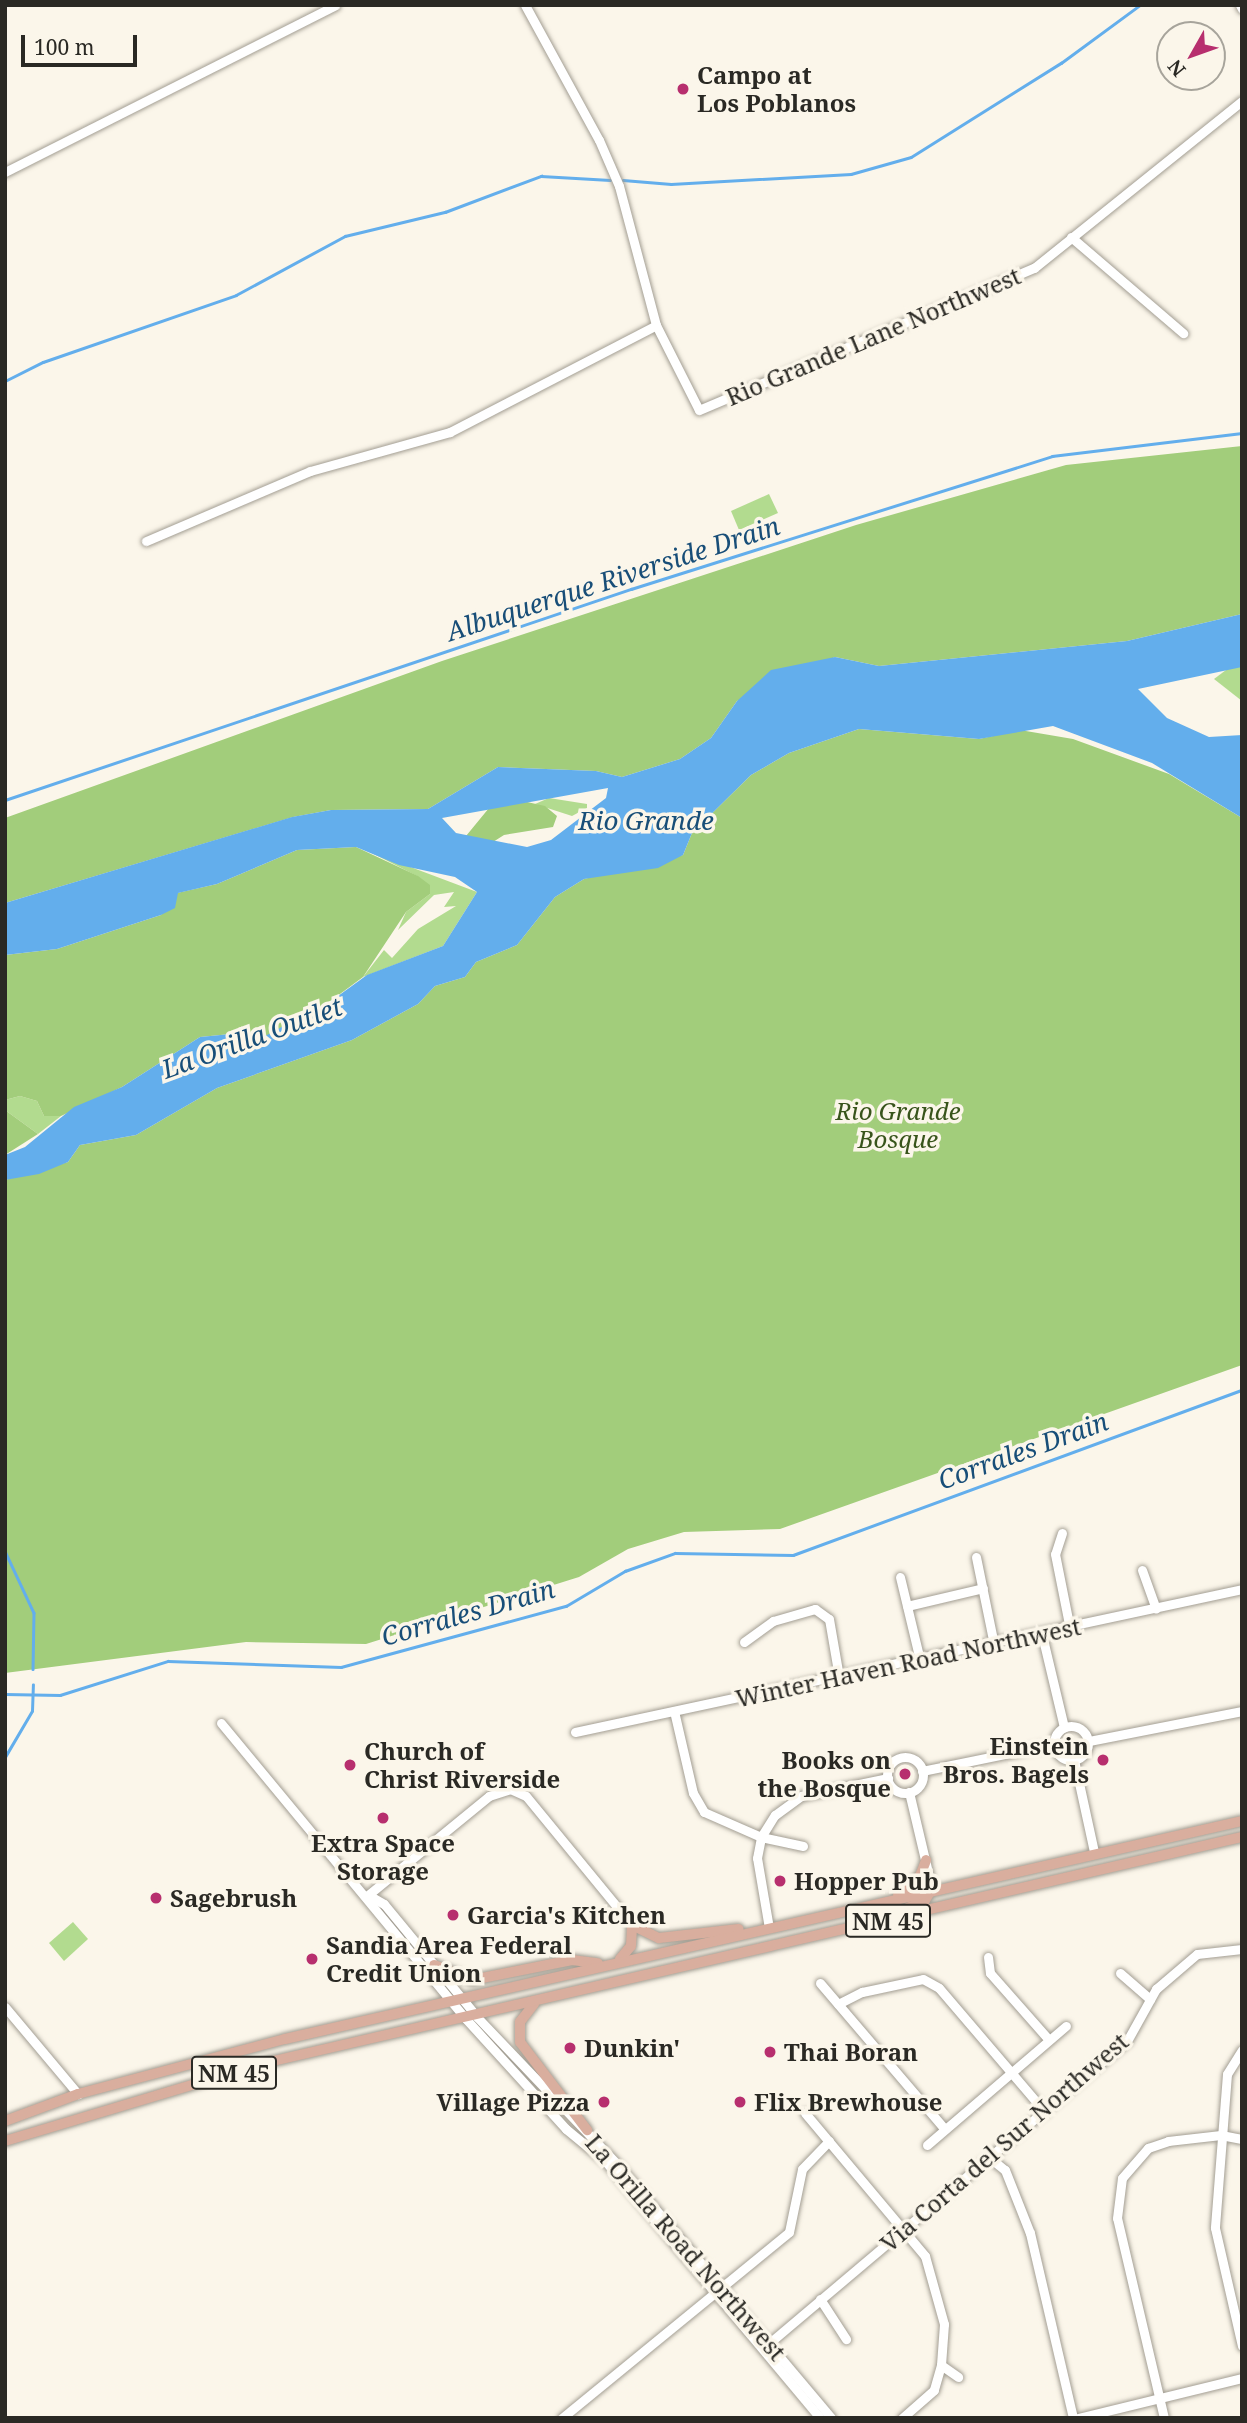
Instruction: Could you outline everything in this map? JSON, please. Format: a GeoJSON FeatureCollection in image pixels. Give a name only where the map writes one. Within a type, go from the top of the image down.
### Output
{"type":"FeatureCollection","features":[{"type":"Feature","properties":{"kind":"main road","name":"NM 45"},"geometry":{"type":"LineString","coordinates":[[5,2121],[78,2094],[455,1998],[1239,1820]]}},
{"type":"Feature","properties":{"kind":"main road","name":"NM 45"},"geometry":{"type":"LineString","coordinates":[[5,2141],[268,2062],[534,2004],[1242,1837]]}},
{"type":"Feature","properties":{"kind":"main road"},"geometry":{"type":"LineString","coordinates":[[893,1899],[920,1876],[926,1860]]}},
{"type":"Feature","properties":{"kind":"main road"},"geometry":{"type":"LineString","coordinates":[[764,1950],[784,1938],[913,1908],[932,1889]]}},
{"type":"Feature","properties":{"kind":"main road"},"geometry":{"type":"LineString","coordinates":[[434,1965],[472,1980],[572,1960],[614,1962],[631,1946],[632,1925],[659,1938],[708,1929],[764,1928]]}},
{"type":"Feature","properties":{"kind":"main road"},"geometry":{"type":"LineString","coordinates":[[534,2004],[520,2022],[520,2042],[587,2130]]}},
{"type":"Feature","properties":{"kind":"street"},"geometry":{"type":"LineString","coordinates":[[5,172],[335,5]]}},
{"type":"Feature","properties":{"kind":"street"},"geometry":{"type":"LineString","coordinates":[[146,541],[310,471],[450,432],[656,325],[619,186],[525,5]]}},
{"type":"Feature","properties":{"kind":"street","name":"Rio Grande Lane Northwest"},"geometry":{"type":"LineString","coordinates":[[656,325],[699,410],[980,294],[1034,268],[1242,101]]}},
{"type":"Feature","properties":{"kind":"street"},"geometry":{"type":"LineString","coordinates":[[1071,237],[1182,333]]}},
{"type":"Feature","properties":{"kind":"street"},"geometry":{"type":"LineString","coordinates":[[1062,1533],[1055,1555],[1070,1629]]}},
{"type":"Feature","properties":{"kind":"street"},"geometry":{"type":"LineString","coordinates":[[976,1557],[994,1645]]}},
{"type":"Feature","properties":{"kind":"street"},"geometry":{"type":"LineString","coordinates":[[1142,1570],[1156,1609]]}},
{"type":"Feature","properties":{"kind":"street"},"geometry":{"type":"LineString","coordinates":[[901,1577],[920,1660]]}},
{"type":"Feature","properties":{"kind":"street"},"geometry":{"type":"LineString","coordinates":[[907,1606],[983,1588]]}},
{"type":"Feature","properties":{"kind":"street","name":"Winter Haven Road Northwest"},"geometry":{"type":"LineString","coordinates":[[575,1732],[1042,1635],[1242,1590]]}},
{"type":"Feature","properties":{"kind":"street"},"geometry":{"type":"LineString","coordinates":[[744,1642],[774,1621],[815,1609],[829,1619],[839,1677]]}},
{"type":"Feature","properties":{"kind":"street"},"geometry":{"type":"LineString","coordinates":[[922,1772],[1054,1744],[1064,1727],[1042,1635]]}},
{"type":"Feature","properties":{"kind":"street"},"geometry":{"type":"LineString","coordinates":[[674,1711],[697,1802],[713,1818],[761,1837],[803,1846]]}},
{"type":"Feature","properties":{"kind":"street"},"geometry":{"type":"LineString","coordinates":[[1088,1741],[1242,1711]]}},
{"type":"Feature","properties":{"kind":"street","name":"La Orilla Road Northwest"},"geometry":{"type":"LineString","coordinates":[[221,1723],[566,2129],[598,2153],[719,2290]]}},
{"type":"Feature","properties":{"kind":"street"},"geometry":{"type":"LineString","coordinates":[[1054,1744],[1060,1756],[1074,1760],[1085,1754],[1088,1741],[1079,1727],[1064,1727]]}},
{"type":"Feature","properties":{"kind":"street"},"geometry":{"type":"LineString","coordinates":[[904,1757],[915,1760],[922,1772],[919,1786],[909,1792],[898,1791],[888,1778],[889,1767],[904,1757]]}},
{"type":"Feature","properties":{"kind":"street"},"geometry":{"type":"LineString","coordinates":[[1074,1760],[1094,1852]]}},
{"type":"Feature","properties":{"kind":"street"},"geometry":{"type":"LineString","coordinates":[[764,1928],[757,1869],[761,1837],[775,1815],[801,1796],[888,1778]]}},
{"type":"Feature","properties":{"kind":"street"},"geometry":{"type":"LineString","coordinates":[[368,1895],[489,1796],[510,1789],[526,1797],[632,1925]]}},
{"type":"Feature","properties":{"kind":"street"},"geometry":{"type":"LineString","coordinates":[[909,1792],[932,1889]]}},
{"type":"Feature","properties":{"kind":"street","name":"La Orilla Road Northwest"},"geometry":{"type":"LineString","coordinates":[[368,1895],[384,1904],[434,1965],[455,1998]]}},
{"type":"Feature","properties":{"kind":"street","name":"Via Corta del Sur Northwest"},"geometry":{"type":"LineString","coordinates":[[766,2346],[1127,2041],[1150,1999],[1198,1954],[1242,1949]]}},
{"type":"Feature","properties":{"kind":"street"},"geometry":{"type":"LineString","coordinates":[[988,1957],[990,1973],[1049,2040]]}},
{"type":"Feature","properties":{"kind":"street"},"geometry":{"type":"LineString","coordinates":[[1120,1973],[1150,1999]]}},
{"type":"Feature","properties":{"kind":"street"},"geometry":{"type":"LineString","coordinates":[[838,2004],[862,1992],[923,1979],[939,1988],[1045,2112]]}},
{"type":"Feature","properties":{"kind":"street"},"geometry":{"type":"LineString","coordinates":[[820,1983],[943,2127]]}},
{"type":"Feature","properties":{"kind":"street"},"geometry":{"type":"LineString","coordinates":[[5,2007],[78,2094]]}},
{"type":"Feature","properties":{"kind":"street","name":"La Orilla Road Northwest"},"geometry":{"type":"LineString","coordinates":[[471,2018],[587,2130],[766,2346],[831,2418]]}},
{"type":"Feature","properties":{"kind":"street"},"geometry":{"type":"LineString","coordinates":[[927,2145],[943,2127],[1066,2026]]}},
{"type":"Feature","properties":{"kind":"street"},"geometry":{"type":"LineString","coordinates":[[1242,2049],[1227,2074],[1215,2228],[1242,2346]]}},
{"type":"Feature","properties":{"kind":"street"},"geometry":{"type":"LineString","coordinates":[[805,2113],[906,2229],[925,2256],[944,2324],[941,2365],[934,2390],[902,2418]]}},
{"type":"Feature","properties":{"kind":"street"},"geometry":{"type":"LineString","coordinates":[[1164,2418],[1117,2218],[1122,2178],[1148,2148],[1221,2134],[1242,2139]]}},
{"type":"Feature","properties":{"kind":"street"},"geometry":{"type":"LineString","coordinates":[[562,2418],[789,2232],[802,2169],[829,2141]]}},
{"type":"Feature","properties":{"kind":"street"},"geometry":{"type":"LineString","coordinates":[[990,2158],[1005,2170],[1030,2233],[1076,2418],[1158,2396],[1242,2378]]}},
{"type":"Feature","properties":{"kind":"street"},"geometry":{"type":"LineString","coordinates":[[820,2299],[846,2339]]}},
{"type":"Feature","properties":{"kind":"street","name":"La Orilla Road Northwest"},"geometry":{"type":"LineString","coordinates":[[766,2346],[820,2418]]}},
{"type":"Feature","properties":{"kind":"street"},"geometry":{"type":"LineString","coordinates":[[941,2365],[958,2377]]}},
{"type":"Feature","properties":{"kind":"green space"},"geometry":{"type":"Polygon","coordinates":[[[1242,446],[1242,614],[1127,641],[879,666],[835,657],[737,701],[711,738],[680,759],[622,777],[596,771],[498,767],[428,809],[331,810],[293,817],[5,903],[5,818],[442,661],[856,525],[1066,465],[1242,446]]]}},
{"type":"Feature","properties":{"kind":"green space"},"geometry":{"type":"Polygon","coordinates":[[[769,494],[778,513],[739,530],[731,511],[769,494]]]}},
{"type":"Feature","properties":{"kind":"green space"},"geometry":{"type":"Polygon","coordinates":[[[1230,667],[1242,667],[1242,701],[1214,679],[1230,667]]]}},
{"type":"Feature","properties":{"kind":"green space","name":"Rio Grande Bosque"},"geometry":{"type":"Polygon","coordinates":[[[859,729],[979,739],[1020,730],[1073,739],[1169,774],[1242,818],[1242,1365],[780,1529],[684,1532],[628,1549],[579,1577],[366,1644],[246,1642],[5,1673],[5,1180],[68,1162],[80,1145],[136,1135],[217,1088],[352,1040],[418,1004],[435,986],[465,977],[476,962],[517,945],[555,897],[584,879],[683,855],[692,833],[751,775],[789,753],[859,729]]]}},
{"type":"Feature","properties":{"kind":"green space"},"geometry":{"type":"Polygon","coordinates":[[[549,798],[587,804],[587,808],[572,816],[535,804],[549,798]]]}},
{"type":"Feature","properties":{"kind":"green space"},"geometry":{"type":"Polygon","coordinates":[[[527,802],[545,806],[557,816],[553,827],[504,835],[493,842],[466,836],[489,808],[527,802]]]}},
{"type":"Feature","properties":{"kind":"green space"},"geometry":{"type":"Polygon","coordinates":[[[356,847],[418,876],[430,885],[430,894],[406,912],[363,977],[298,1025],[258,1040],[241,1033],[200,1037],[122,1087],[61,1116],[44,1116],[37,1101],[20,1096],[5,1100],[5,955],[57,949],[161,915],[177,893],[217,884],[297,850],[356,847]]]}},
{"type":"Feature","properties":{"kind":"green space"},"geometry":{"type":"Polygon","coordinates":[[[368,851],[477,892],[443,946],[363,977],[384,950],[392,958],[418,929],[456,906],[444,907],[454,892],[434,895],[398,930],[406,912],[430,894],[417,876],[368,851]]]}},
{"type":"Feature","properties":{"kind":"green space"},"geometry":{"type":"Polygon","coordinates":[[[20,1096],[37,1101],[44,1116],[61,1116],[38,1134],[5,1110],[5,1100],[20,1096]]]}},
{"type":"Feature","properties":{"kind":"green space"},"geometry":{"type":"Polygon","coordinates":[[[5,1110],[38,1134],[5,1155],[5,1110]]]}},
{"type":"Feature","properties":{"kind":"green space"},"geometry":{"type":"Polygon","coordinates":[[[73,1922],[88,1939],[64,1961],[49,1943],[73,1922]]]}},
{"type":"Feature","properties":{"kind":"water","name":"Rio Grande"},"geometry":{"type":"Polygon","coordinates":[[[1242,614],[1242,667],[1138,689],[1167,718],[1209,737],[1242,735],[1242,818],[1152,763],[1053,726],[979,739],[859,729],[789,753],[751,775],[692,833],[683,855],[658,868],[584,879],[555,897],[517,945],[476,962],[465,977],[435,986],[418,1004],[352,1040],[217,1088],[136,1135],[80,1145],[68,1162],[39,1174],[5,1180],[5,1155],[25,1147],[74,1107],[122,1087],[200,1037],[241,1033],[258,1040],[287,1024],[298,1025],[367,975],[443,946],[477,892],[455,877],[399,865],[356,847],[297,850],[217,884],[178,893],[175,908],[161,915],[57,949],[5,955],[5,903],[292,817],[331,810],[428,809],[498,767],[596,771],[622,777],[680,759],[711,738],[737,701],[771,670],[835,657],[879,666],[1127,641],[1242,614]],[[608,788],[442,818],[456,833],[527,847],[551,840],[606,798],[608,788]]]}},
{"type":"Feature","properties":{"kind":"waterway"},"geometry":{"type":"LineString","coordinates":[[623,180],[671,184],[851,174],[911,157],[1061,63],[1140,5]]}},
{"type":"Feature","properties":{"kind":"waterway"},"geometry":{"type":"LineString","coordinates":[[5,381],[43,362],[236,295],[345,236],[445,212],[541,176],[610,180]]}},
{"type":"Feature","properties":{"kind":"waterway","name":"Albuquerque Riverside Drain"},"geometry":{"type":"LineString","coordinates":[[5,800],[631,589],[1052,456],[1242,433]]}},
{"type":"Feature","properties":{"kind":"waterway","name":"Corrales Drain"},"geometry":{"type":"LineString","coordinates":[[5,1694],[60,1695],[168,1661],[341,1667],[566,1606],[625,1571],[675,1553],[793,1555],[1242,1390]]}},
{"type":"Feature","properties":{"kind":"waterway","name":"La Orilla Outlet"},"geometry":{"type":"LineString","coordinates":[[5,1551],[34,1613],[33,1669]]}},
{"type":"Feature","properties":{"kind":"waterway"},"geometry":{"type":"LineString","coordinates":[[5,1757],[32,1711],[33,1685]]}},
{"type":"Feature","properties":{"kind":"place","name":"Campo at Los Poblanos"},"geometry":{"type":"Point","coordinates":[683,89]}},
{"type":"Feature","properties":{"kind":"place","name":"Einstein Bros. Bagels"},"geometry":{"type":"Point","coordinates":[1103,1760]}},
{"type":"Feature","properties":{"kind":"place","name":"Church of Christ Riverside"},"geometry":{"type":"Point","coordinates":[350,1765]}},
{"type":"Feature","properties":{"kind":"place","name":"Books on the Bosque"},"geometry":{"type":"Point","coordinates":[905,1774]}},
{"type":"Feature","properties":{"kind":"place","name":"Extra Space Storage"},"geometry":{"type":"Point","coordinates":[383,1818]}},
{"type":"Feature","properties":{"kind":"place","name":"Hopper Pub"},"geometry":{"type":"Point","coordinates":[780,1881]}},
{"type":"Feature","properties":{"kind":"place","name":"Sagebrush"},"geometry":{"type":"Point","coordinates":[156,1898]}},
{"type":"Feature","properties":{"kind":"place","name":"Garcia's Kitchen"},"geometry":{"type":"Point","coordinates":[453,1915]}},
{"type":"Feature","properties":{"kind":"place","name":"Sandia Area Federal Credit Union"},"geometry":{"type":"Point","coordinates":[312,1959]}},
{"type":"Feature","properties":{"kind":"place","name":"Dunkin'"},"geometry":{"type":"Point","coordinates":[570,2048]}},
{"type":"Feature","properties":{"kind":"place","name":"Thai Boran"},"geometry":{"type":"Point","coordinates":[770,2052]}},
{"type":"Feature","properties":{"kind":"place","name":"Village Pizza"},"geometry":{"type":"Point","coordinates":[604,2102]}},
{"type":"Feature","properties":{"kind":"place","name":"Flix Brewhouse"},"geometry":{"type":"Point","coordinates":[740,2102]}}]}
